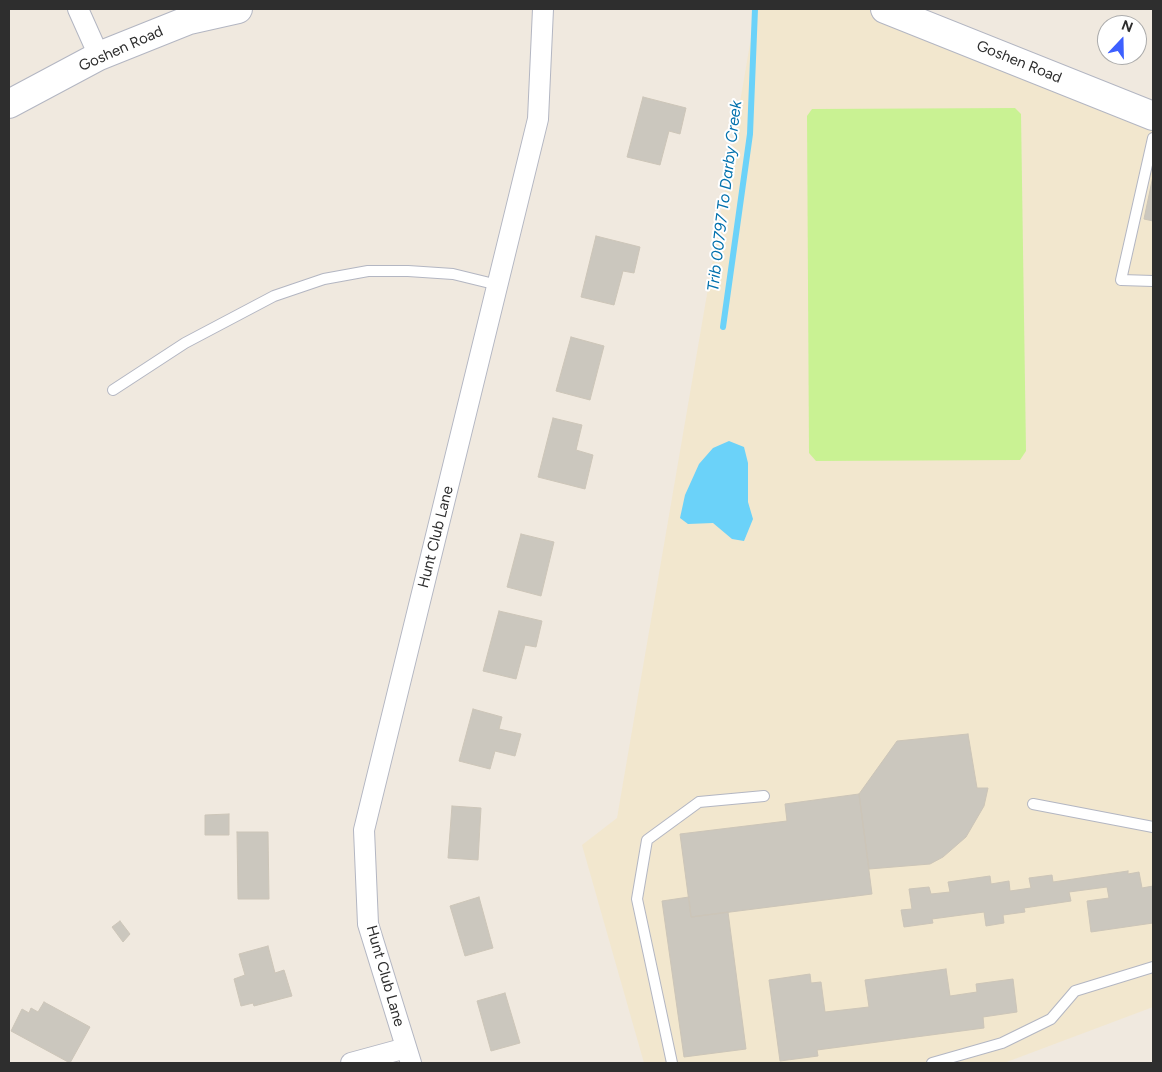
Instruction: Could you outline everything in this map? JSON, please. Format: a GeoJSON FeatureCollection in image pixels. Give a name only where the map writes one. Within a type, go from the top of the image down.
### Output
{"type":"FeatureCollection","features":[{"type":"Feature","properties":{"kind":"street"},"geometry":{"type":"LineString","coordinates":[[78,9],[99,56]]}},
{"type":"Feature","properties":{"kind":"street","name":"Goshen Road"},"geometry":{"type":"LineString","coordinates":[[9,104],[99,56],[189,20],[238,9]]}},
{"type":"Feature","properties":{"kind":"street","name":"Hunt Club Lane"},"geometry":{"type":"LineString","coordinates":[[408,1056],[368,924],[364,830],[538,119],[543,9]]}},
{"type":"Feature","properties":{"kind":"street","name":"Goshen Road"},"geometry":{"type":"LineString","coordinates":[[885,9],[1153,116]]}},
{"type":"Feature","properties":{"kind":"street"},"geometry":{"type":"LineString","coordinates":[[351,1063],[408,1056]]}},
{"type":"Feature","properties":{"kind":"lane"},"geometry":{"type":"LineString","coordinates":[[1153,138],[1122,280],[1153,281]]}},
{"type":"Feature","properties":{"kind":"lane"},"geometry":{"type":"LineString","coordinates":[[114,390],[185,343],[274,296],[324,278],[368,271],[408,271],[453,274],[498,285]]}},
{"type":"Feature","properties":{"kind":"lane"},"geometry":{"type":"LineString","coordinates":[[672,1063],[637,899],[647,840],[699,802],[764,796]]}},
{"type":"Feature","properties":{"kind":"lane"},"geometry":{"type":"LineString","coordinates":[[1033,804],[1153,827]]}},
{"type":"Feature","properties":{"kind":"lane"},"geometry":{"type":"LineString","coordinates":[[932,1063],[1002,1043],[1051,1019],[1075,991],[1153,966]]}},
{"type":"Feature","properties":{"kind":"shaded area"},"geometry":{"type":"Polygon","coordinates":[[[756,9],[885,9],[1153,116],[1153,1007],[1004,1063],[644,1063],[582,845],[617,818],[756,9]]]}},
{"type":"Feature","properties":{"kind":"green space"},"geometry":{"type":"Polygon","coordinates":[[[1015,108],[1021,114],[1026,451],[1020,460],[816,461],[809,453],[807,116],[812,109],[1015,108]]]}},
{"type":"Feature","properties":{"kind":"water"},"geometry":{"type":"Polygon","coordinates":[[[729,441],[744,447],[748,463],[748,502],[753,519],[744,541],[732,539],[713,523],[688,524],[680,518],[685,495],[699,464],[713,448],[729,441]]]}},
{"type":"Feature","properties":{"kind":"building"},"geometry":{"type":"Polygon","coordinates":[[[643,97],[686,108],[680,134],[669,131],[660,165],[627,157],[643,97]]]}},
{"type":"Feature","properties":{"kind":"building"},"geometry":{"type":"Polygon","coordinates":[[[1153,176],[1153,221],[1144,219],[1153,176]]]}},
{"type":"Feature","properties":{"kind":"building"},"geometry":{"type":"Polygon","coordinates":[[[596,236],[640,247],[634,273],[623,271],[614,305],[581,297],[596,236]]]}},
{"type":"Feature","properties":{"kind":"building"},"geometry":{"type":"Polygon","coordinates":[[[571,337],[604,346],[590,400],[556,391],[571,337]]]}},
{"type":"Feature","properties":{"kind":"building"},"geometry":{"type":"Polygon","coordinates":[[[553,418],[582,425],[576,450],[593,455],[585,489],[538,477],[553,418]]]}},
{"type":"Feature","properties":{"kind":"building"},"geometry":{"type":"Polygon","coordinates":[[[521,534],[554,542],[541,596],[507,587],[521,534]]]}},
{"type":"Feature","properties":{"kind":"building"},"geometry":{"type":"Polygon","coordinates":[[[499,611],[542,621],[536,647],[525,645],[516,679],[483,671],[499,611]]]}},
{"type":"Feature","properties":{"kind":"building"},"geometry":{"type":"Polygon","coordinates":[[[473,709],[502,717],[499,729],[521,734],[515,756],[495,751],[490,769],[459,761],[473,709]]]}},
{"type":"Feature","properties":{"kind":"building"},"geometry":{"type":"Polygon","coordinates":[[[968,734],[977,788],[988,788],[984,806],[966,837],[943,857],[930,864],[869,869],[859,794],[897,741],[968,734]]]}},
{"type":"Feature","properties":{"kind":"building"},"geometry":{"type":"Polygon","coordinates":[[[859,794],[872,894],[691,917],[680,834],[787,821],[785,804],[859,794]]]}},
{"type":"Feature","properties":{"kind":"building"},"geometry":{"type":"Polygon","coordinates":[[[452,806],[481,808],[478,860],[448,858],[452,806]]]}},
{"type":"Feature","properties":{"kind":"building"},"geometry":{"type":"Polygon","coordinates":[[[229,814],[229,835],[205,835],[205,815],[229,814]]]}},
{"type":"Feature","properties":{"kind":"building"},"geometry":{"type":"Polygon","coordinates":[[[237,832],[268,832],[269,899],[238,899],[237,832]]]}},
{"type":"Feature","properties":{"kind":"building"},"geometry":{"type":"Polygon","coordinates":[[[1128,871],[1128,874],[1139,872],[1142,888],[1153,886],[1153,923],[1091,932],[1087,901],[1109,898],[1107,887],[1069,892],[1071,901],[1024,908],[1025,912],[1003,915],[1004,923],[986,926],[984,912],[932,919],[933,923],[904,927],[901,910],[912,909],[909,889],[929,887],[931,894],[950,892],[948,882],[990,876],[991,884],[1009,881],[1010,891],[1031,888],[1029,878],[1052,875],[1053,882],[1128,871]]]}},
{"type":"Feature","properties":{"kind":"building"},"geometry":{"type":"Polygon","coordinates":[[[479,897],[493,948],[465,956],[450,906],[479,897]]]}},
{"type":"Feature","properties":{"kind":"building"},"geometry":{"type":"Polygon","coordinates":[[[689,897],[691,917],[728,912],[746,1049],[684,1057],[662,901],[689,897]]]}},
{"type":"Feature","properties":{"kind":"building"},"geometry":{"type":"Polygon","coordinates":[[[120,921],[130,934],[123,942],[112,927],[120,921]]]}},
{"type":"Feature","properties":{"kind":"building"},"geometry":{"type":"Polygon","coordinates":[[[268,946],[275,973],[284,970],[292,996],[254,1006],[253,1003],[241,1006],[234,979],[245,975],[239,954],[268,946]]]}},
{"type":"Feature","properties":{"kind":"building"},"geometry":{"type":"Polygon","coordinates":[[[946,969],[950,996],[977,992],[976,984],[1013,979],[1017,1012],[983,1017],[984,1028],[817,1050],[818,1056],[780,1061],[769,980],[810,974],[811,983],[821,982],[825,1012],[869,1007],[865,980],[946,969]]]}},
{"type":"Feature","properties":{"kind":"building"},"geometry":{"type":"Polygon","coordinates":[[[505,993],[520,1043],[491,1051],[477,1001],[505,993]]]}},
{"type":"Feature","properties":{"kind":"building"},"geometry":{"type":"Polygon","coordinates":[[[44,1002],[90,1027],[70,1063],[11,1031],[22,1009],[29,1013],[31,1008],[38,1012],[44,1002]]]}},
{"type":"Feature","properties":{"kind":"waterway","name":"Trib 00797 To Darby Creek"},"geometry":{"type":"LineString","coordinates":[[723,327],[750,134],[755,9]]}}]}
